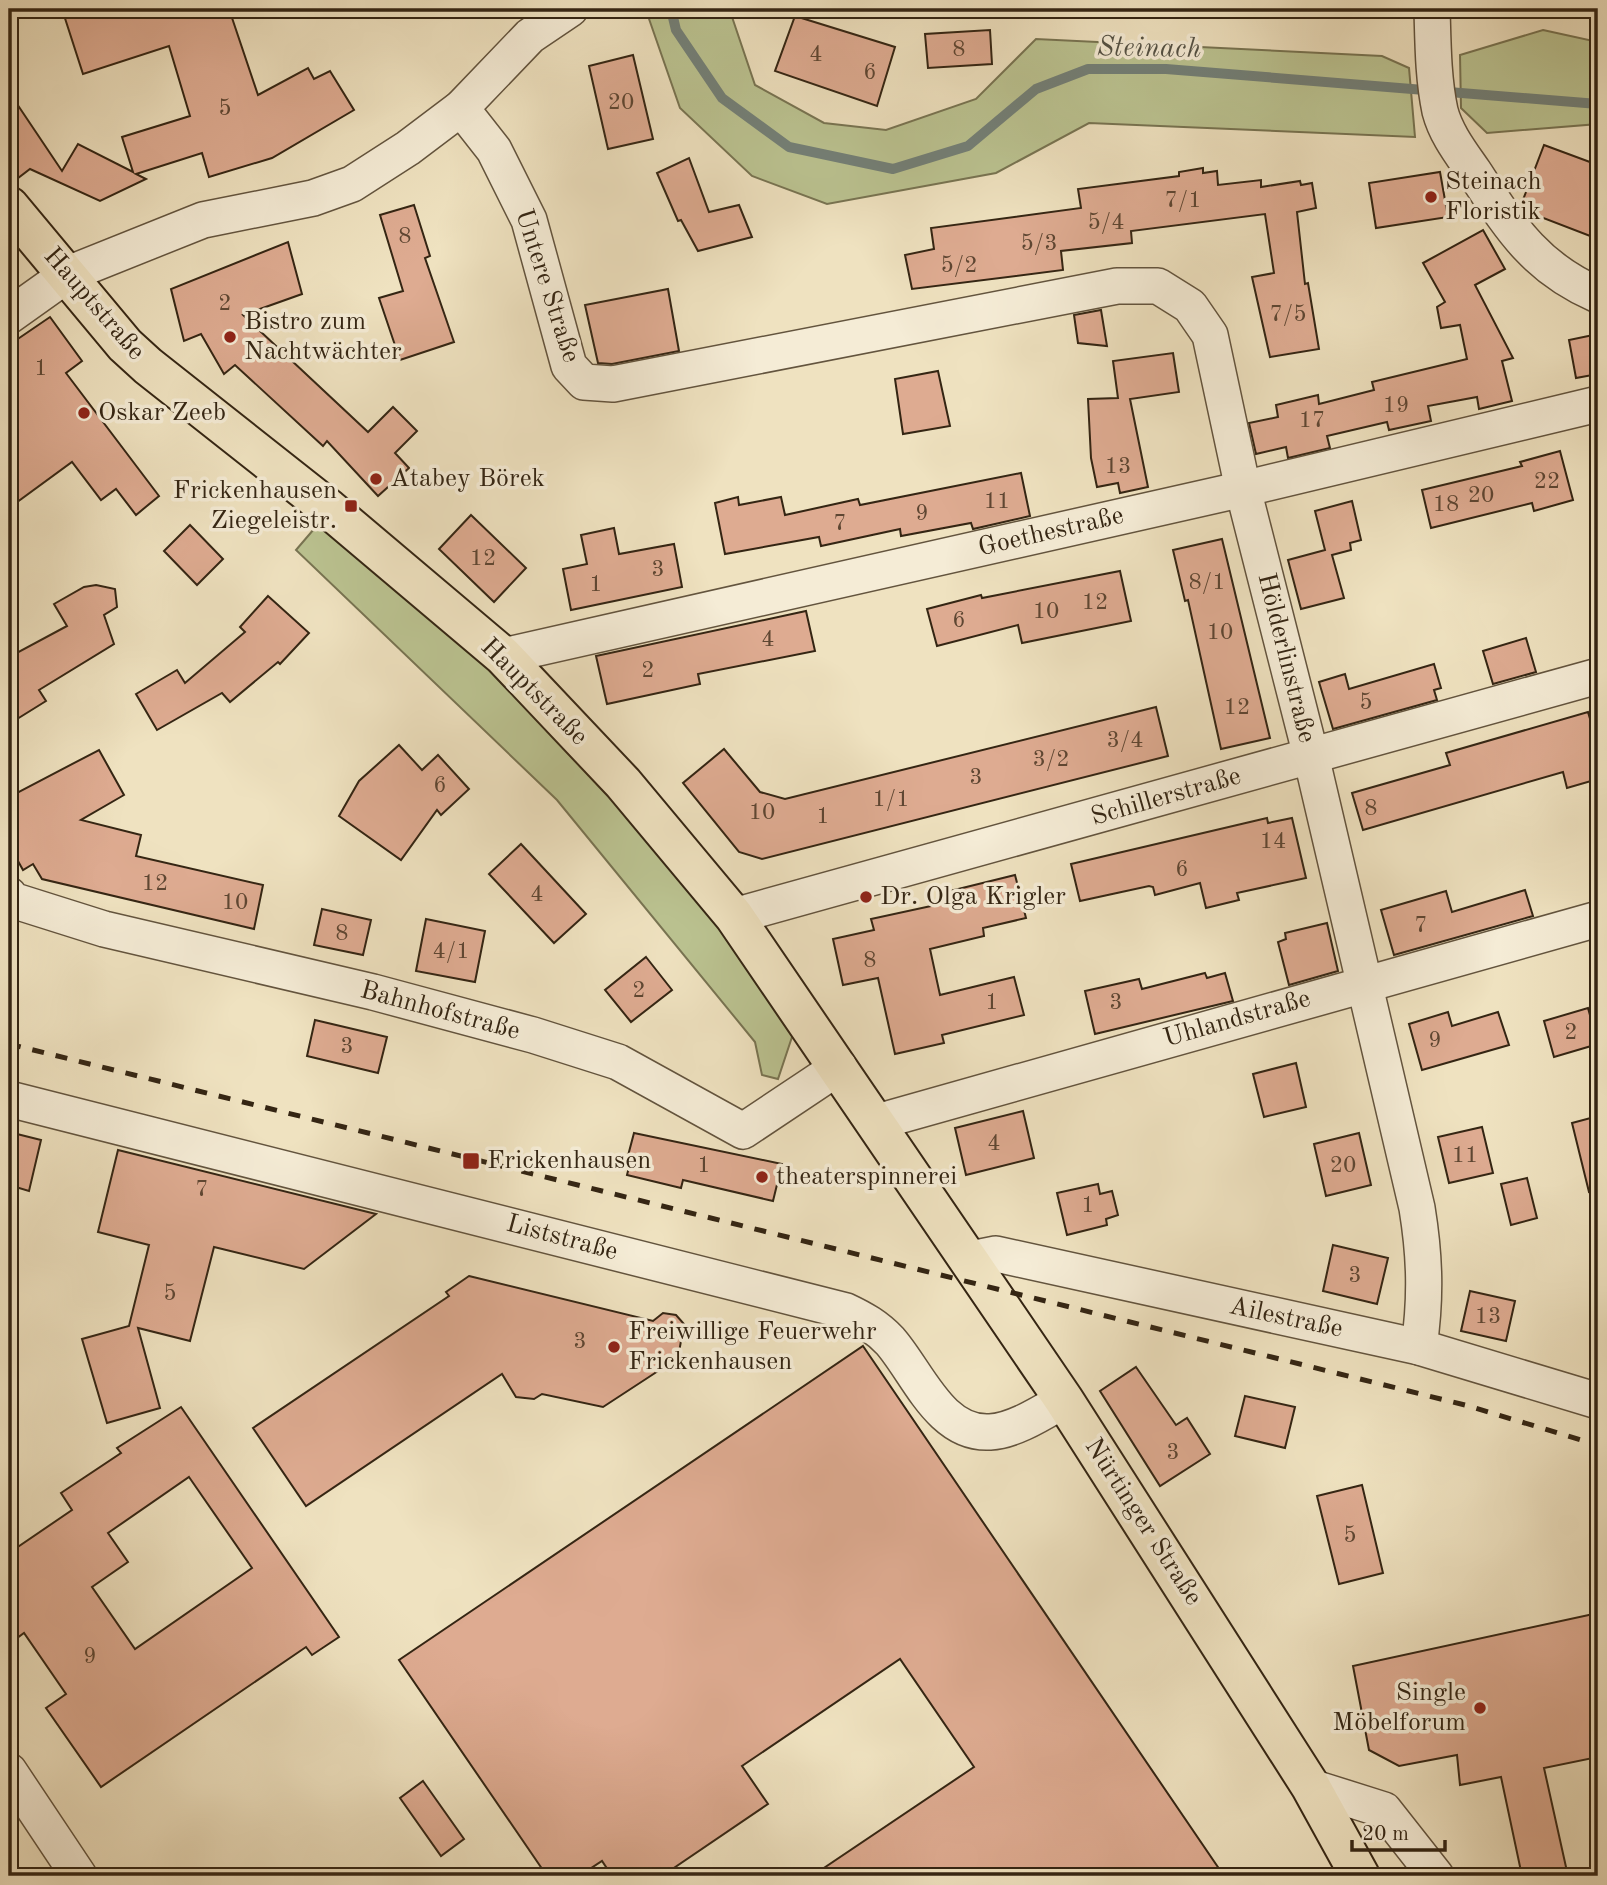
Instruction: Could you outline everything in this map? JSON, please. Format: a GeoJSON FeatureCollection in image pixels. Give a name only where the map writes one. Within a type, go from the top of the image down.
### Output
{"type":"FeatureCollection","features":[{"type":"Feature","properties":{"kind":"main road","name":"Hauptstraße"},"geometry":{"type":"LineString","coordinates":[[9,206],[125,345],[329,509],[503,656],[623,783],[734,916],[971,1259]]}},
{"type":"Feature","properties":{"kind":"main road","name":"Nürtinger Straße"},"geometry":{"type":"LineString","coordinates":[[971,1259],[1065,1400],[1311,1787],[1360,1876]]}},
{"type":"Feature","properties":{"kind":"street"},"geometry":{"type":"LineString","coordinates":[[9,316],[68,274],[203,220],[335,191],[389,160],[461,108],[530,36],[570,9]]}},
{"type":"Feature","properties":{"kind":"street"},"geometry":{"type":"LineString","coordinates":[[1406,9],[1434,9],[1434,68],[1447,132],[1517,237],[1542,262],[1598,295]]}},
{"type":"Feature","properties":{"kind":"street","name":"Untere Straße"},"geometry":{"type":"LineString","coordinates":[[461,108],[494,150],[529,220],[569,366],[584,382],[613,384],[861,335]]}},
{"type":"Feature","properties":{"kind":"street","name":"Hölderlinstraße"},"geometry":{"type":"LineString","coordinates":[[861,335],[1117,286],[1158,286],[1190,306],[1210,335],[1243,489],[1311,756],[1425,1256],[1425,1301],[1419,1347]]}},
{"type":"Feature","properties":{"kind":"street","name":"Goethestraße"},"geometry":{"type":"LineString","coordinates":[[503,656],[1243,489],[1598,404]]}},
{"type":"Feature","properties":{"kind":"street","name":"Schillerstraße"},"geometry":{"type":"LineString","coordinates":[[734,916],[1598,676]]}},
{"type":"Feature","properties":{"kind":"street","name":"Bahnhofstraße"},"geometry":{"type":"LineString","coordinates":[[10,897],[104,929],[373,992],[533,1035],[618,1062],[743,1131],[839,1067]]}},
{"type":"Feature","properties":{"kind":"street","name":"Uhlandstraße"},"geometry":{"type":"LineString","coordinates":[[877,1122],[1598,919]]}},
{"type":"Feature","properties":{"kind":"street","name":"Liststraße"},"geometry":{"type":"LineString","coordinates":[[9,1100],[846,1311],[870,1323],[890,1342],[941,1410],[963,1428],[991,1432],[1019,1423],[1065,1400]]}},
{"type":"Feature","properties":{"kind":"street","name":"Ailestraße"},"geometry":{"type":"LineString","coordinates":[[971,1259],[996,1254],[1419,1347],[1598,1401]]}},
{"type":"Feature","properties":{"kind":"street"},"geometry":{"type":"LineString","coordinates":[[9,1772],[79,1876]]}},
{"type":"Feature","properties":{"kind":"street"},"geometry":{"type":"LineString","coordinates":[[1311,1787],[1384,1810],[1436,1876]]}},
{"type":"Feature","properties":{"kind":"green space"},"geometry":{"type":"Polygon","coordinates":[[[730,11],[755,85],[824,123],[886,130],[976,99],[1036,39],[1382,56],[1409,68],[1415,137],[1089,123],[996,173],[827,204],[752,176],[680,108],[648,16],[730,11]]]}},
{"type":"Feature","properties":{"kind":"green space"},"geometry":{"type":"Polygon","coordinates":[[[1543,30],[1598,42],[1598,124],[1487,133],[1461,108],[1460,55],[1543,30]]]}},
{"type":"Feature","properties":{"kind":"green space"},"geometry":{"type":"Polygon","coordinates":[[[320,522],[505,675],[673,858],[795,1028],[778,1079],[762,1075],[755,1042],[557,800],[296,550],[320,522]]]}},
{"type":"Feature","properties":{"kind":"building"},"geometry":{"type":"Polygon","coordinates":[[[62,9],[229,9],[258,95],[308,68],[314,79],[330,71],[354,110],[272,158],[209,177],[202,153],[136,174],[146,179],[100,201],[30,169],[9,185],[9,92],[62,171],[78,144],[133,172],[122,137],[190,116],[169,46],[83,74],[62,9]]]}},
{"type":"Feature","properties":{"kind":"building"},"geometry":{"type":"Polygon","coordinates":[[[795,16],[895,47],[877,106],[775,71],[795,16]]]}},
{"type":"Feature","properties":{"kind":"building"},"geometry":{"type":"Polygon","coordinates":[[[990,30],[992,64],[928,68],[925,34],[990,30]]]}},
{"type":"Feature","properties":{"kind":"building"},"geometry":{"type":"Polygon","coordinates":[[[633,55],[653,139],[608,149],[589,66],[633,55]]]}},
{"type":"Feature","properties":{"kind":"building"},"geometry":{"type":"Polygon","coordinates":[[[1544,145],[1598,165],[1598,239],[1523,209],[1534,203],[1521,205],[1544,145]]]}},
{"type":"Feature","properties":{"kind":"building"},"geometry":{"type":"Polygon","coordinates":[[[689,158],[709,212],[739,205],[752,237],[698,251],[681,220],[678,221],[657,173],[689,158]]]}},
{"type":"Feature","properties":{"kind":"building"},"geometry":{"type":"Polygon","coordinates":[[[1203,168],[1203,173],[1217,171],[1218,185],[1261,180],[1261,187],[1300,181],[1301,185],[1312,183],[1316,208],[1297,212],[1305,284],[1308,283],[1319,349],[1270,357],[1252,277],[1274,273],[1265,214],[1131,231],[1132,243],[1061,251],[1063,270],[912,289],[905,255],[934,249],[931,228],[1081,208],[1078,189],[1179,176],[1179,172],[1203,168]]]}},
{"type":"Feature","properties":{"kind":"building"},"geometry":{"type":"Polygon","coordinates":[[[1440,172],[1448,217],[1376,228],[1369,183],[1440,172]]]}},
{"type":"Feature","properties":{"kind":"building"},"geometry":{"type":"Polygon","coordinates":[[[414,205],[430,256],[425,258],[454,342],[400,360],[379,298],[403,291],[380,215],[414,205]]]}},
{"type":"Feature","properties":{"kind":"building"},"geometry":{"type":"Polygon","coordinates":[[[1483,230],[1505,269],[1475,285],[1513,358],[1502,361],[1512,401],[1479,409],[1477,397],[1428,406],[1431,421],[1389,430],[1387,422],[1327,436],[1330,448],[1288,458],[1286,447],[1256,454],[1249,423],[1278,417],[1276,405],[1318,395],[1319,404],[1374,390],[1372,382],[1467,359],[1460,325],[1441,328],[1437,307],[1445,302],[1423,263],[1483,230]]]}},
{"type":"Feature","properties":{"kind":"building"},"geometry":{"type":"Polygon","coordinates":[[[288,242],[302,294],[243,315],[368,432],[393,407],[417,431],[395,453],[409,468],[378,496],[327,441],[323,446],[235,365],[224,374],[201,334],[184,341],[171,289],[288,242]]]}},
{"type":"Feature","properties":{"kind":"building"},"geometry":{"type":"Polygon","coordinates":[[[668,289],[679,351],[612,364],[598,363],[585,305],[668,289]]]}},
{"type":"Feature","properties":{"kind":"building"},"geometry":{"type":"Polygon","coordinates":[[[1101,310],[1107,346],[1078,343],[1074,315],[1101,310]]]}},
{"type":"Feature","properties":{"kind":"building"},"geometry":{"type":"Polygon","coordinates":[[[50,317],[82,361],[66,373],[159,496],[136,515],[116,489],[101,500],[72,462],[9,508],[9,345],[50,317]]]}},
{"type":"Feature","properties":{"kind":"building"},"geometry":{"type":"Polygon","coordinates":[[[1598,334],[1598,374],[1576,378],[1569,340],[1598,334]]]}},
{"type":"Feature","properties":{"kind":"building"},"geometry":{"type":"Polygon","coordinates":[[[1173,353],[1179,392],[1130,399],[1148,487],[1120,493],[1118,483],[1097,487],[1091,458],[1088,399],[1118,398],[1113,361],[1173,353]]]}},
{"type":"Feature","properties":{"kind":"building"},"geometry":{"type":"Polygon","coordinates":[[[938,371],[950,426],[903,434],[895,379],[938,371]]]}},
{"type":"Feature","properties":{"kind":"building"},"geometry":{"type":"Polygon","coordinates":[[[1560,451],[1573,500],[1534,511],[1532,503],[1431,528],[1422,490],[1522,466],[1520,462],[1560,451]]]}},
{"type":"Feature","properties":{"kind":"building"},"geometry":{"type":"Polygon","coordinates":[[[1021,473],[1030,516],[973,529],[971,523],[901,536],[900,529],[821,546],[819,537],[725,554],[715,503],[738,497],[739,505],[781,497],[785,515],[858,499],[860,505],[1021,473]]]}},
{"type":"Feature","properties":{"kind":"building"},"geometry":{"type":"Polygon","coordinates":[[[1352,501],[1361,540],[1350,543],[1351,550],[1332,555],[1344,598],[1301,609],[1288,560],[1325,550],[1315,511],[1352,501]]]}},
{"type":"Feature","properties":{"kind":"building"},"geometry":{"type":"Polygon","coordinates":[[[471,515],[526,568],[494,602],[439,549],[471,515]]]}},
{"type":"Feature","properties":{"kind":"building"},"geometry":{"type":"Polygon","coordinates":[[[190,525],[223,559],[197,585],[164,551],[190,525]]]}},
{"type":"Feature","properties":{"kind":"building"},"geometry":{"type":"Polygon","coordinates":[[[614,528],[619,554],[674,544],[682,587],[571,610],[563,569],[587,564],[581,535],[614,528]]]}},
{"type":"Feature","properties":{"kind":"building"},"geometry":{"type":"Polygon","coordinates":[[[1222,539],[1270,738],[1221,749],[1188,600],[1185,601],[1173,550],[1222,539]]]}},
{"type":"Feature","properties":{"kind":"building"},"geometry":{"type":"Polygon","coordinates":[[[1120,571],[1131,621],[1022,643],[1018,625],[937,646],[927,609],[981,595],[982,598],[1120,571]]]}},
{"type":"Feature","properties":{"kind":"building"},"geometry":{"type":"Polygon","coordinates":[[[96,585],[115,589],[117,607],[104,615],[114,644],[39,690],[46,701],[9,724],[9,657],[67,626],[54,604],[84,587],[96,585]]]}},
{"type":"Feature","properties":{"kind":"building"},"geometry":{"type":"Polygon","coordinates":[[[268,596],[309,633],[280,664],[278,662],[230,702],[222,693],[157,730],[136,694],[177,670],[185,683],[245,632],[240,627],[268,596]]]}},
{"type":"Feature","properties":{"kind":"building"},"geometry":{"type":"Polygon","coordinates":[[[806,611],[815,651],[698,674],[700,684],[607,704],[596,656],[806,611]]]}},
{"type":"Feature","properties":{"kind":"building"},"geometry":{"type":"Polygon","coordinates":[[[1526,638],[1536,672],[1493,684],[1483,651],[1526,638]]]}},
{"type":"Feature","properties":{"kind":"building"},"geometry":{"type":"Polygon","coordinates":[[[1434,664],[1441,688],[1434,690],[1437,700],[1333,729],[1319,682],[1345,674],[1349,689],[1434,664]]]}},
{"type":"Feature","properties":{"kind":"building"},"geometry":{"type":"Polygon","coordinates":[[[1156,707],[1168,756],[762,859],[739,852],[683,783],[724,749],[760,792],[785,799],[1156,707]]]}},
{"type":"Feature","properties":{"kind":"building"},"geometry":{"type":"Polygon","coordinates":[[[1588,712],[1598,746],[1598,779],[1567,788],[1563,772],[1363,830],[1352,793],[1450,765],[1446,753],[1588,712]]]}},
{"type":"Feature","properties":{"kind":"building"},"geometry":{"type":"Polygon","coordinates":[[[399,745],[422,770],[438,755],[469,789],[441,815],[437,810],[401,860],[339,816],[359,781],[399,745]]]}},
{"type":"Feature","properties":{"kind":"building"},"geometry":{"type":"Polygon","coordinates":[[[99,750],[124,795],[81,820],[141,835],[136,856],[263,885],[254,929],[42,879],[33,864],[23,870],[9,845],[9,797],[99,750]]]}},
{"type":"Feature","properties":{"kind":"building"},"geometry":{"type":"Polygon","coordinates":[[[1267,818],[1268,823],[1292,818],[1306,878],[1237,893],[1239,900],[1206,908],[1200,883],[1155,895],[1153,887],[1149,886],[1080,901],[1071,864],[1267,818]]]}},
{"type":"Feature","properties":{"kind":"building"},"geometry":{"type":"Polygon","coordinates":[[[521,844],[586,914],[554,943],[489,874],[521,844]]]}},
{"type":"Feature","properties":{"kind":"building"},"geometry":{"type":"Polygon","coordinates":[[[1015,875],[1026,918],[983,928],[984,936],[930,949],[940,995],[1014,977],[1024,1015],[942,1035],[944,1043],[895,1054],[878,978],[843,985],[833,939],[874,930],[871,919],[945,903],[942,893],[1015,875]]]}},
{"type":"Feature","properties":{"kind":"building"},"geometry":{"type":"Polygon","coordinates":[[[1525,890],[1533,916],[1394,955],[1381,910],[1446,891],[1452,912],[1525,890]]]}},
{"type":"Feature","properties":{"kind":"building"},"geometry":{"type":"Polygon","coordinates":[[[322,909],[371,920],[363,955],[314,945],[322,909]]]}},
{"type":"Feature","properties":{"kind":"building"},"geometry":{"type":"Polygon","coordinates":[[[426,919],[485,931],[475,982],[416,971],[426,919]]]}},
{"type":"Feature","properties":{"kind":"building"},"geometry":{"type":"Polygon","coordinates":[[[1327,923],[1338,971],[1289,985],[1278,942],[1286,939],[1285,933],[1327,923]]]}},
{"type":"Feature","properties":{"kind":"building"},"geometry":{"type":"Polygon","coordinates":[[[646,957],[672,990],[631,1022],[605,990],[646,957]]]}},
{"type":"Feature","properties":{"kind":"building"},"geometry":{"type":"Polygon","coordinates":[[[1205,973],[1207,978],[1225,973],[1233,1001],[1095,1034],[1085,991],[1139,979],[1142,989],[1205,973]]]}},
{"type":"Feature","properties":{"kind":"building"},"geometry":{"type":"Polygon","coordinates":[[[1588,1008],[1598,1044],[1554,1057],[1544,1021],[1588,1008]]]}},
{"type":"Feature","properties":{"kind":"building"},"geometry":{"type":"Polygon","coordinates":[[[1448,1012],[1452,1026],[1498,1012],[1509,1045],[1422,1070],[1409,1024],[1448,1012]]]}},
{"type":"Feature","properties":{"kind":"building"},"geometry":{"type":"Polygon","coordinates":[[[315,1020],[387,1037],[378,1073],[307,1056],[315,1020]]]}},
{"type":"Feature","properties":{"kind":"building"},"geometry":{"type":"Polygon","coordinates":[[[1296,1063],[1306,1107],[1264,1117],[1253,1074],[1296,1063]]]}},
{"type":"Feature","properties":{"kind":"building"},"geometry":{"type":"Polygon","coordinates":[[[1023,1111],[1034,1158],[966,1175],[955,1128],[1023,1111]]]}},
{"type":"Feature","properties":{"kind":"building"},"geometry":{"type":"Polygon","coordinates":[[[1598,1116],[1598,1190],[1589,1192],[1572,1123],[1598,1116]]]}},
{"type":"Feature","properties":{"kind":"building"},"geometry":{"type":"Polygon","coordinates":[[[1482,1127],[1493,1173],[1449,1183],[1438,1137],[1482,1127]]]}},
{"type":"Feature","properties":{"kind":"building"},"geometry":{"type":"Polygon","coordinates":[[[9,1132],[41,1140],[29,1191],[9,1185],[9,1132]]]}},
{"type":"Feature","properties":{"kind":"building"},"geometry":{"type":"Polygon","coordinates":[[[634,1133],[782,1164],[773,1201],[683,1180],[681,1188],[627,1175],[629,1167],[625,1167],[634,1133]]]}},
{"type":"Feature","properties":{"kind":"building"},"geometry":{"type":"Polygon","coordinates":[[[1359,1133],[1371,1185],[1326,1196],[1314,1144],[1359,1133]]]}},
{"type":"Feature","properties":{"kind":"building"},"geometry":{"type":"Polygon","coordinates":[[[118,1150],[376,1214],[304,1269],[214,1247],[190,1341],[138,1328],[160,1408],[107,1423],[82,1339],[129,1326],[149,1245],[98,1232],[118,1150]]]}},
{"type":"Feature","properties":{"kind":"building"},"geometry":{"type":"Polygon","coordinates":[[[1527,1178],[1537,1218],[1511,1225],[1501,1184],[1527,1178]]]}},
{"type":"Feature","properties":{"kind":"building"},"geometry":{"type":"Polygon","coordinates":[[[1098,1184],[1100,1194],[1112,1191],[1118,1215],[1106,1219],[1107,1225],[1067,1235],[1057,1193],[1098,1184]]]}},
{"type":"Feature","properties":{"kind":"building"},"geometry":{"type":"Polygon","coordinates":[[[1333,1245],[1388,1258],[1377,1304],[1323,1291],[1333,1245]]]}},
{"type":"Feature","properties":{"kind":"building"},"geometry":{"type":"Polygon","coordinates":[[[469,1276],[653,1321],[663,1313],[676,1315],[684,1324],[678,1358],[603,1407],[542,1394],[534,1399],[516,1397],[502,1374],[306,1506],[253,1428],[449,1296],[446,1292],[469,1276]]]}},
{"type":"Feature","properties":{"kind":"building"},"geometry":{"type":"Polygon","coordinates":[[[1470,1291],[1515,1301],[1506,1341],[1461,1331],[1470,1291]]]}},
{"type":"Feature","properties":{"kind":"building"},"geometry":{"type":"Polygon","coordinates":[[[863,1346],[1224,1876],[812,1876],[974,1767],[900,1659],[742,1766],[768,1804],[662,1876],[612,1876],[602,1861],[579,1876],[547,1876],[399,1660],[863,1346]]]}},
{"type":"Feature","properties":{"kind":"building"},"geometry":{"type":"Polygon","coordinates":[[[1136,1367],[1176,1425],[1187,1418],[1210,1454],[1160,1486],[1100,1391],[1136,1367]]]}},
{"type":"Feature","properties":{"kind":"building"},"geometry":{"type":"Polygon","coordinates":[[[1245,1396],[1295,1407],[1285,1448],[1235,1436],[1245,1396]]]}},
{"type":"Feature","properties":{"kind":"building"},"geometry":{"type":"Polygon","coordinates":[[[181,1407],[339,1637],[312,1655],[306,1647],[101,1787],[46,1708],[66,1694],[24,1633],[9,1644],[9,1553],[72,1510],[61,1493],[121,1453],[117,1448],[181,1407]],[[189,1477],[108,1533],[128,1562],[92,1587],[135,1649],[252,1568],[189,1477]]]}},
{"type":"Feature","properties":{"kind":"building"},"geometry":{"type":"Polygon","coordinates":[[[1362,1485],[1383,1573],[1339,1584],[1317,1496],[1362,1485]]]}},
{"type":"Feature","properties":{"kind":"building","name":"Single Möbelforum"},"geometry":{"type":"Polygon","coordinates":[[[1598,1613],[1598,1757],[1544,1768],[1568,1876],[1522,1876],[1501,1777],[1460,1785],[1457,1755],[1399,1766],[1369,1750],[1353,1666],[1598,1613]]]}},
{"type":"Feature","properties":{"kind":"building"},"geometry":{"type":"Polygon","coordinates":[[[423,1781],[464,1839],[441,1856],[400,1798],[423,1781]]]}},
{"type":"Feature","properties":{"kind":"waterway","name":"Steinach"},"geometry":{"type":"LineString","coordinates":[[671,9],[676,30],[722,98],[789,147],[893,169],[968,146],[1036,89],[1088,69],[1166,69],[1598,104]]}},
{"type":"Feature","properties":{"kind":"railway"},"geometry":{"type":"LineString","coordinates":[[9,1044],[1465,1405],[1598,1445]]}},
{"type":"Feature","properties":{"kind":"place","name":"Steinach Floristik"},"geometry":{"type":"Point","coordinates":[1431,197]}},
{"type":"Feature","properties":{"kind":"place","name":"Bistro zum Nachtwächter"},"geometry":{"type":"Point","coordinates":[230,337]}},
{"type":"Feature","properties":{"kind":"place","name":"Oskar Zeeb"},"geometry":{"type":"Point","coordinates":[84,413]}},
{"type":"Feature","properties":{"kind":"place","name":"Atabey Börek"},"geometry":{"type":"Point","coordinates":[376,479]}},
{"type":"Feature","properties":{"kind":"place","name":"Frickenhausen Ziegeleistr."},"geometry":{"type":"Point","coordinates":[351,506]}},
{"type":"Feature","properties":{"kind":"place","name":"Dr. Olga Krigler"},"geometry":{"type":"Point","coordinates":[866,897]}},
{"type":"Feature","properties":{"kind":"place","name":"Frickenhausen"},"geometry":{"type":"Point","coordinates":[471,1161]}},
{"type":"Feature","properties":{"kind":"place","name":"theaterspinnerei"},"geometry":{"type":"Point","coordinates":[762,1177]}},
{"type":"Feature","properties":{"kind":"place","name":"Freiwillige Feuerwehr Frickenhausen"},"geometry":{"type":"Point","coordinates":[614,1347]}},
{"type":"Feature","properties":{"kind":"place","name":"Single Möbelforum"},"geometry":{"type":"Point","coordinates":[1480,1708]}}]}
